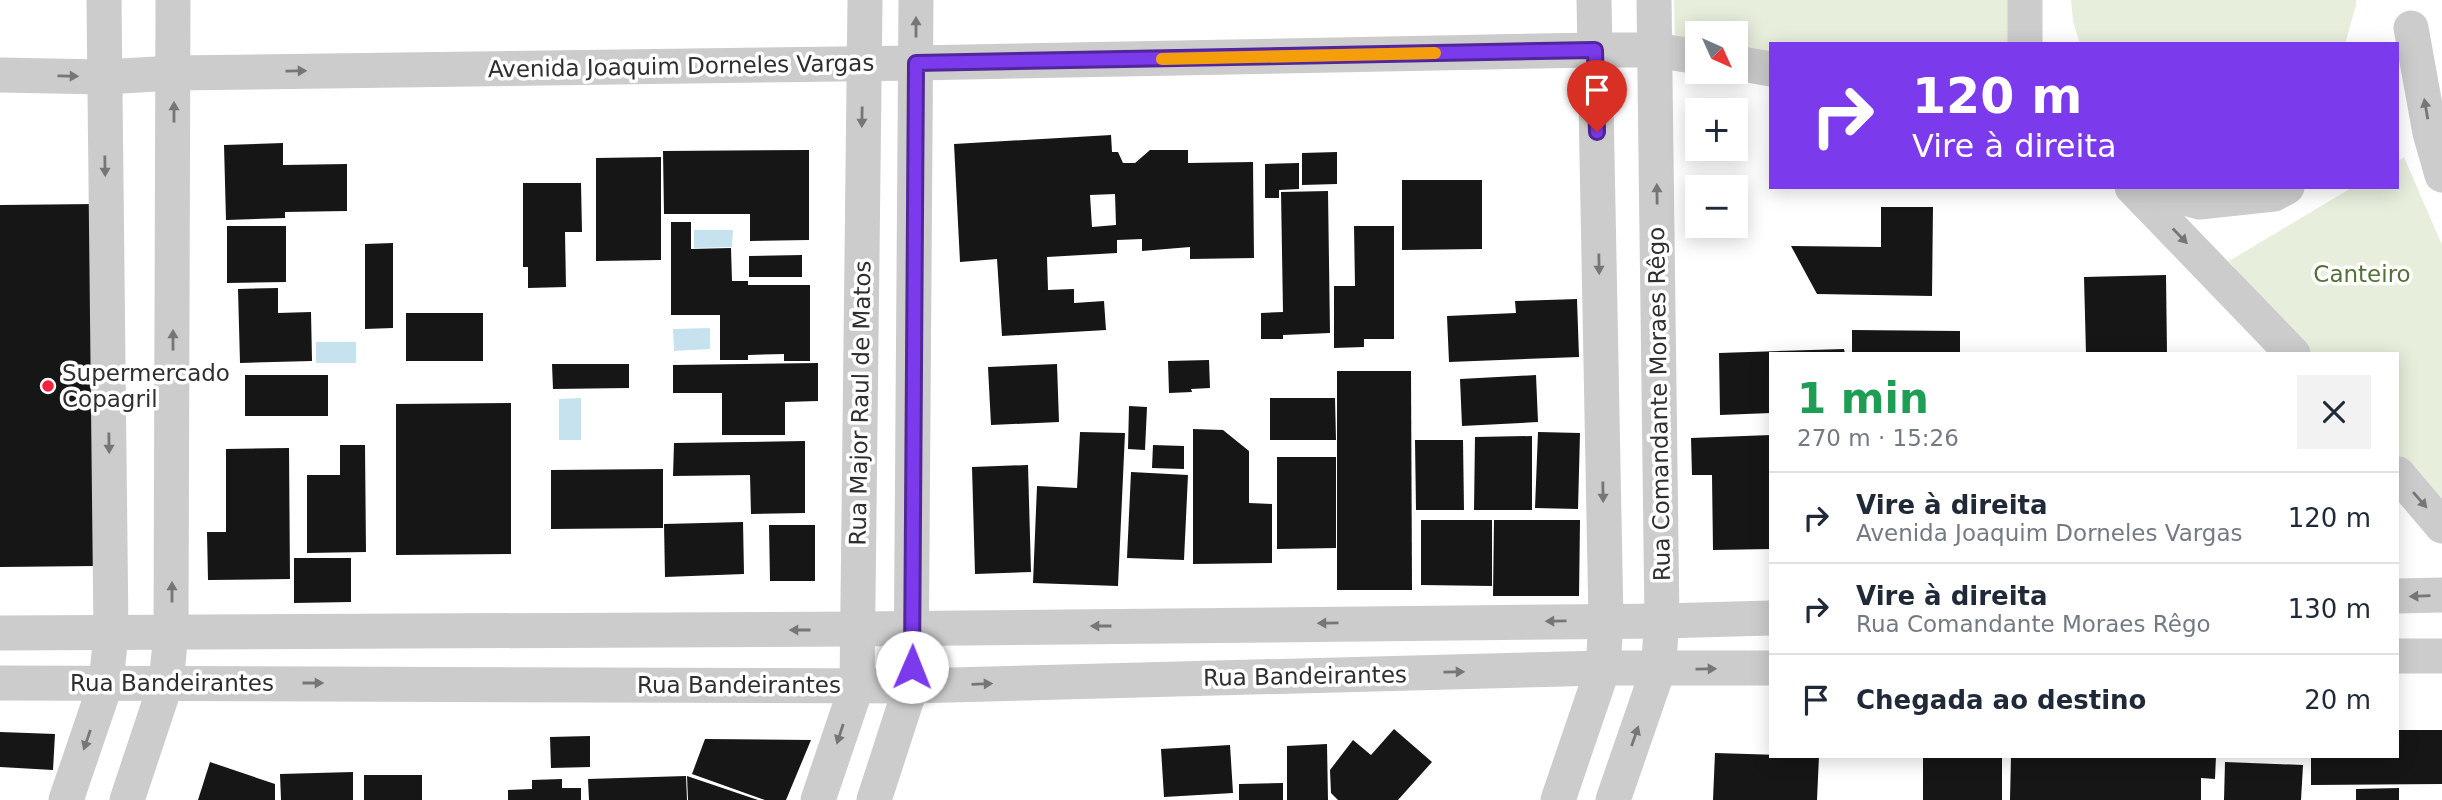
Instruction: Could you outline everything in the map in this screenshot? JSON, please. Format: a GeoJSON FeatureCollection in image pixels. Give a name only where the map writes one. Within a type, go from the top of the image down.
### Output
{"type":"FeatureCollection","features":[{"type":"Feature","properties":{"kind":"street"},"geometry":{"type":"LineString","coordinates":[[66,800],[106,683],[111,634],[104,0]]}},
{"type":"Feature","properties":{"kind":"street"},"geometry":{"type":"LineString","coordinates":[[127,800],[166,683],[171,633],[173,0]]}},
{"type":"Feature","properties":{"kind":"street","name":"Rua Major Raul de Matos"},"geometry":{"type":"LineString","coordinates":[[818,800],[857,685],[865,0]]}},
{"type":"Feature","properties":{"kind":"street"},"geometry":{"type":"LineString","coordinates":[[874,800],[911,686],[916,0]]}},
{"type":"Feature","properties":{"kind":"street"},"geometry":{"type":"LineString","coordinates":[[1558,800],[1603,668],[1606,621],[1594,0]]}},
{"type":"Feature","properties":{"kind":"street","name":"Rua Comandante Moraes Rêgo"},"geometry":{"type":"LineString","coordinates":[[1613,800],[1658,670],[1662,621],[1654,0]]}},
{"type":"Feature","properties":{"kind":"street"},"geometry":{"type":"LineString","coordinates":[[2025,0],[2025,42]]}},
{"type":"Feature","properties":{"kind":"street"},"geometry":{"type":"LineString","coordinates":[[2399,67],[2411,14]]}},
{"type":"Feature","properties":{"kind":"street"},"geometry":{"type":"LineString","coordinates":[[2411,14],[2430,134],[2442,175]]}},
{"type":"Feature","properties":{"kind":"street","name":"Avenida Joaquim Dorneles Vargas"},"geometry":{"type":"LineString","coordinates":[[0,75],[104,76],[1595,50],[1655,50],[1685,55]]}},
{"type":"Feature","properties":{"kind":"street"},"geometry":{"type":"LineString","coordinates":[[1748,66],[1769,69]]}},
{"type":"Feature","properties":{"kind":"street"},"geometry":{"type":"LineString","coordinates":[[2134,189],[2291,352]]}},
{"type":"Feature","properties":{"kind":"street"},"geometry":{"type":"LineString","coordinates":[[2153,189],[2199,202],[2274,194],[2283,189]]}},
{"type":"Feature","properties":{"kind":"street"},"geometry":{"type":"LineString","coordinates":[[860,355],[914,359]]}},
{"type":"Feature","properties":{"kind":"street"},"geometry":{"type":"LineString","coordinates":[[2399,475],[2442,526]]}},
{"type":"Feature","properties":{"kind":"street"},"geometry":{"type":"LineString","coordinates":[[2399,596],[2442,595]]}},
{"type":"Feature","properties":{"kind":"street"},"geometry":{"type":"LineString","coordinates":[[0,633],[857,629],[1769,618]]}},
{"type":"Feature","properties":{"kind":"street"},"geometry":{"type":"LineString","coordinates":[[1373,623],[1374,674]]}},
{"type":"Feature","properties":{"kind":"street"},"geometry":{"type":"LineString","coordinates":[[1227,625],[1227,678]]}},
{"type":"Feature","properties":{"kind":"street"},"geometry":{"type":"LineString","coordinates":[[556,631],[556,684]]}},
{"type":"Feature","properties":{"kind":"street"},"geometry":{"type":"LineString","coordinates":[[412,683],[413,632]]}},
{"type":"Feature","properties":{"kind":"street"},"geometry":{"type":"LineString","coordinates":[[2399,656],[2442,656]]}},
{"type":"Feature","properties":{"kind":"street","name":"Rua Bandeirantes"},"geometry":{"type":"LineString","coordinates":[[0,683],[911,686],[1603,668],[1769,668]]}},
{"type":"Feature","properties":{"kind":"green space"},"geometry":{"type":"Polygon","coordinates":[[[1674,0],[2015,0],[2017,42],[1769,42],[1769,52],[1748,49],[1748,21],[1685,21],[1685,40],[1675,39],[1674,0]]]}},
{"type":"Feature","properties":{"kind":"green space"},"geometry":{"type":"Polygon","coordinates":[[[2071,0],[2356,0],[2346,42],[2079,42],[2073,21],[2071,0]]]}},
{"type":"Feature","properties":{"kind":"green space","name":"Canteiro"},"geometry":{"type":"Polygon","coordinates":[[[2404,157],[2442,245],[2442,521],[2399,467],[2399,352],[2304,352],[2229,261],[2350,189],[2399,189],[2399,160],[2404,157]]]}},
{"type":"Feature","properties":{"kind":"water"},"geometry":{"type":"Polygon","coordinates":[[[694,230],[733,230],[732,247],[694,248],[694,230]]]}},
{"type":"Feature","properties":{"kind":"water"},"geometry":{"type":"Polygon","coordinates":[[[710,328],[710,349],[674,351],[673,329],[710,328]]]}},
{"type":"Feature","properties":{"kind":"water"},"geometry":{"type":"Polygon","coordinates":[[[316,342],[356,342],[356,363],[316,363],[316,342]]]}},
{"type":"Feature","properties":{"kind":"water"},"geometry":{"type":"Polygon","coordinates":[[[581,398],[581,440],[559,440],[559,399],[581,398]]]}},
{"type":"Feature","properties":{"kind":"building"},"geometry":{"type":"Polygon","coordinates":[[[1111,135],[1112,152],[1118,152],[1123,163],[1135,163],[1150,150],[1188,150],[1188,163],[1253,162],[1254,258],[1190,259],[1190,247],[1142,251],[1142,239],[1117,240],[1117,253],[1047,257],[1048,290],[1074,289],[1074,303],[1104,301],[1106,330],[1002,336],[997,259],[960,262],[954,144],[1111,135]],[[1115,194],[1090,195],[1092,227],[1116,225],[1115,194]]]}},
{"type":"Feature","properties":{"kind":"building"},"geometry":{"type":"Polygon","coordinates":[[[283,143],[283,165],[347,164],[347,211],[285,212],[285,218],[226,220],[224,145],[283,143]]]}},
{"type":"Feature","properties":{"kind":"building"},"geometry":{"type":"Polygon","coordinates":[[[809,150],[809,240],[750,241],[750,214],[664,214],[663,151],[809,150]]]}},
{"type":"Feature","properties":{"kind":"building"},"geometry":{"type":"Polygon","coordinates":[[[1337,152],[1337,184],[1302,185],[1302,153],[1337,152]]]}},
{"type":"Feature","properties":{"kind":"building"},"geometry":{"type":"Polygon","coordinates":[[[661,157],[661,260],[596,261],[596,158],[661,157]]]}},
{"type":"Feature","properties":{"kind":"building"},"geometry":{"type":"Polygon","coordinates":[[[1299,163],[1299,189],[1279,190],[1279,198],[1265,198],[1265,164],[1299,163]]]}},
{"type":"Feature","properties":{"kind":"building"},"geometry":{"type":"Polygon","coordinates":[[[1402,180],[1482,180],[1482,249],[1402,250],[1402,180]]]}},
{"type":"Feature","properties":{"kind":"building"},"geometry":{"type":"Polygon","coordinates":[[[523,183],[581,183],[582,232],[565,232],[566,287],[528,288],[528,267],[523,267],[523,183]]]}},
{"type":"Feature","properties":{"kind":"building"},"geometry":{"type":"Polygon","coordinates":[[[1328,191],[1330,333],[1261,339],[1261,313],[1283,312],[1281,192],[1328,191]]]}},
{"type":"Feature","properties":{"kind":"building","name":"Supermercado Copagril"},"geometry":{"type":"Polygon","coordinates":[[[96,204],[96,566],[0,567],[0,205],[96,204]]]}},
{"type":"Feature","properties":{"kind":"building"},"geometry":{"type":"Polygon","coordinates":[[[1881,207],[1933,207],[1932,296],[1817,294],[1791,246],[1881,247],[1881,207]]]}},
{"type":"Feature","properties":{"kind":"building"},"geometry":{"type":"Polygon","coordinates":[[[671,222],[691,222],[691,249],[731,248],[732,281],[748,281],[748,285],[810,285],[810,361],[784,361],[784,354],[748,355],[748,360],[720,360],[720,315],[671,315],[671,222]]]}},
{"type":"Feature","properties":{"kind":"building"},"geometry":{"type":"Polygon","coordinates":[[[227,226],[286,226],[286,282],[227,283],[227,226]]]}},
{"type":"Feature","properties":{"kind":"building"},"geometry":{"type":"Polygon","coordinates":[[[1354,226],[1394,226],[1394,339],[1364,339],[1364,347],[1334,348],[1334,286],[1355,286],[1354,226]]]}},
{"type":"Feature","properties":{"kind":"building"},"geometry":{"type":"Polygon","coordinates":[[[393,243],[393,328],[365,329],[365,244],[393,243]]]}},
{"type":"Feature","properties":{"kind":"building"},"geometry":{"type":"Polygon","coordinates":[[[802,255],[802,277],[749,277],[749,256],[802,255]]]}},
{"type":"Feature","properties":{"kind":"building"},"geometry":{"type":"Polygon","coordinates":[[[2166,275],[2167,352],[2086,352],[2084,277],[2166,275]]]}},
{"type":"Feature","properties":{"kind":"building"},"geometry":{"type":"Polygon","coordinates":[[[278,288],[278,313],[311,312],[312,361],[240,363],[238,289],[278,288]]]}},
{"type":"Feature","properties":{"kind":"building"},"geometry":{"type":"Polygon","coordinates":[[[1577,299],[1579,357],[1449,362],[1447,316],[1516,313],[1515,301],[1577,299]]]}},
{"type":"Feature","properties":{"kind":"building"},"geometry":{"type":"Polygon","coordinates":[[[406,313],[483,313],[483,361],[406,361],[406,313]]]}},
{"type":"Feature","properties":{"kind":"building"},"geometry":{"type":"Polygon","coordinates":[[[1852,330],[1960,331],[1960,352],[1852,352],[1852,330]]]}},
{"type":"Feature","properties":{"kind":"building"},"geometry":{"type":"Polygon","coordinates":[[[1844,349],[1845,352],[1769,352],[1769,413],[1720,415],[1719,353],[1844,349]]]}},
{"type":"Feature","properties":{"kind":"building"},"geometry":{"type":"Polygon","coordinates":[[[1209,360],[1210,388],[1169,393],[1168,361],[1209,360]]]}},
{"type":"Feature","properties":{"kind":"building"},"geometry":{"type":"Polygon","coordinates":[[[818,363],[818,401],[785,402],[785,435],[722,435],[722,393],[673,393],[673,365],[818,363]]]}},
{"type":"Feature","properties":{"kind":"building"},"geometry":{"type":"Polygon","coordinates":[[[552,364],[629,364],[629,388],[553,389],[552,364]]]}},
{"type":"Feature","properties":{"kind":"building"},"geometry":{"type":"Polygon","coordinates":[[[1057,364],[1059,422],[991,425],[988,367],[1057,364]]]}},
{"type":"Feature","properties":{"kind":"building"},"geometry":{"type":"Polygon","coordinates":[[[1337,371],[1411,371],[1412,590],[1337,590],[1337,371]]]}},
{"type":"Feature","properties":{"kind":"building"},"geometry":{"type":"Polygon","coordinates":[[[245,375],[328,375],[328,416],[245,416],[245,375]]]}},
{"type":"Feature","properties":{"kind":"building"},"geometry":{"type":"Polygon","coordinates":[[[1536,375],[1538,422],[1462,426],[1460,379],[1536,375]]]}},
{"type":"Feature","properties":{"kind":"building"},"geometry":{"type":"Polygon","coordinates":[[[1270,398],[1335,398],[1336,440],[1270,440],[1270,398]]]}},
{"type":"Feature","properties":{"kind":"building"},"geometry":{"type":"Polygon","coordinates":[[[511,403],[511,554],[396,555],[396,404],[511,403]]]}},
{"type":"Feature","properties":{"kind":"building"},"geometry":{"type":"Polygon","coordinates":[[[1129,406],[1147,407],[1145,450],[1128,449],[1129,406]]]}},
{"type":"Feature","properties":{"kind":"building"},"geometry":{"type":"Polygon","coordinates":[[[1193,429],[1223,430],[1249,451],[1249,503],[1272,504],[1272,563],[1193,564],[1193,429]]]}},
{"type":"Feature","properties":{"kind":"building"},"geometry":{"type":"Polygon","coordinates":[[[1080,432],[1125,433],[1118,586],[1033,583],[1037,486],[1077,488],[1080,432]]]}},
{"type":"Feature","properties":{"kind":"building"},"geometry":{"type":"Polygon","coordinates":[[[1538,432],[1580,433],[1578,509],[1535,508],[1538,432]]]}},
{"type":"Feature","properties":{"kind":"building"},"geometry":{"type":"Polygon","coordinates":[[[1769,435],[1769,549],[1713,550],[1712,475],[1692,475],[1691,438],[1769,435]]]}},
{"type":"Feature","properties":{"kind":"building"},"geometry":{"type":"Polygon","coordinates":[[[1532,436],[1532,510],[1474,510],[1475,437],[1532,436]]]}},
{"type":"Feature","properties":{"kind":"building"},"geometry":{"type":"Polygon","coordinates":[[[1415,440],[1463,440],[1464,510],[1416,510],[1415,440]]]}},
{"type":"Feature","properties":{"kind":"building"},"geometry":{"type":"Polygon","coordinates":[[[805,441],[805,513],[751,514],[750,475],[673,476],[674,443],[805,441]]]}},
{"type":"Feature","properties":{"kind":"building"},"geometry":{"type":"Polygon","coordinates":[[[340,445],[365,445],[366,552],[307,553],[307,475],[340,475],[340,445]]]}},
{"type":"Feature","properties":{"kind":"building"},"geometry":{"type":"Polygon","coordinates":[[[1153,445],[1184,446],[1184,469],[1152,468],[1153,445]]]}},
{"type":"Feature","properties":{"kind":"building"},"geometry":{"type":"Polygon","coordinates":[[[289,448],[290,579],[208,580],[207,532],[226,532],[226,449],[289,448]]]}},
{"type":"Feature","properties":{"kind":"building"},"geometry":{"type":"Polygon","coordinates":[[[1277,457],[1336,457],[1336,548],[1277,549],[1277,457]]]}},
{"type":"Feature","properties":{"kind":"building"},"geometry":{"type":"Polygon","coordinates":[[[1028,465],[1031,572],[975,574],[972,467],[1028,465]]]}},
{"type":"Feature","properties":{"kind":"building"},"geometry":{"type":"Polygon","coordinates":[[[663,469],[663,528],[551,529],[551,470],[663,469]]]}},
{"type":"Feature","properties":{"kind":"building"},"geometry":{"type":"Polygon","coordinates":[[[1131,472],[1188,475],[1184,560],[1127,558],[1131,472]]]}},
{"type":"Feature","properties":{"kind":"building"},"geometry":{"type":"Polygon","coordinates":[[[1421,520],[1492,520],[1492,586],[1421,585],[1421,520]]]}},
{"type":"Feature","properties":{"kind":"building"},"geometry":{"type":"Polygon","coordinates":[[[1494,520],[1580,520],[1579,596],[1493,596],[1494,520]]]}},
{"type":"Feature","properties":{"kind":"building"},"geometry":{"type":"Polygon","coordinates":[[[743,522],[744,574],[665,577],[664,524],[743,522]]]}},
{"type":"Feature","properties":{"kind":"building"},"geometry":{"type":"Polygon","coordinates":[[[769,525],[815,525],[815,581],[770,581],[769,525]]]}},
{"type":"Feature","properties":{"kind":"building"},"geometry":{"type":"Polygon","coordinates":[[[294,558],[351,558],[351,602],[294,603],[294,558]]]}},
{"type":"Feature","properties":{"kind":"building"},"geometry":{"type":"Polygon","coordinates":[[[1394,729],[1432,762],[1398,800],[1338,800],[1331,793],[1330,770],[1353,740],[1371,755],[1394,729]]]}},
{"type":"Feature","properties":{"kind":"building"},"geometry":{"type":"Polygon","coordinates":[[[2399,730],[2442,730],[2442,784],[2311,785],[2311,758],[2399,758],[2399,730]]]}},
{"type":"Feature","properties":{"kind":"building"},"geometry":{"type":"Polygon","coordinates":[[[0,732],[55,734],[53,770],[0,767],[0,732]]]}},
{"type":"Feature","properties":{"kind":"building"},"geometry":{"type":"Polygon","coordinates":[[[590,736],[590,767],[551,768],[550,737],[590,736]]]}},
{"type":"Feature","properties":{"kind":"building"},"geometry":{"type":"Polygon","coordinates":[[[705,739],[811,740],[786,800],[765,800],[692,774],[705,739]]]}},
{"type":"Feature","properties":{"kind":"building"},"geometry":{"type":"Polygon","coordinates":[[[1327,744],[1328,800],[1287,800],[1287,746],[1327,744]]]}},
{"type":"Feature","properties":{"kind":"building"},"geometry":{"type":"Polygon","coordinates":[[[1230,745],[1233,793],[1164,797],[1161,749],[1230,745]]]}},
{"type":"Feature","properties":{"kind":"building"},"geometry":{"type":"Polygon","coordinates":[[[1715,753],[1769,755],[1769,758],[1819,758],[1817,800],[1713,800],[1715,753]]]}},
{"type":"Feature","properties":{"kind":"building"},"geometry":{"type":"Polygon","coordinates":[[[1923,758],[2002,758],[2002,800],[1923,800],[1923,758]]]}},
{"type":"Feature","properties":{"kind":"building"},"geometry":{"type":"Polygon","coordinates":[[[2011,758],[2216,758],[2215,779],[2201,778],[2201,800],[2010,800],[2011,758]]]}},
{"type":"Feature","properties":{"kind":"building"},"geometry":{"type":"Polygon","coordinates":[[[210,762],[275,784],[275,800],[198,800],[210,762]]]}},
{"type":"Feature","properties":{"kind":"building"},"geometry":{"type":"Polygon","coordinates":[[[2225,762],[2303,765],[2301,800],[2224,800],[2225,762]]]}},
{"type":"Feature","properties":{"kind":"building"},"geometry":{"type":"Polygon","coordinates":[[[353,772],[353,800],[281,800],[280,774],[353,772]]]}},
{"type":"Feature","properties":{"kind":"building"},"geometry":{"type":"Polygon","coordinates":[[[364,775],[422,775],[422,800],[364,800],[364,775]]]}},
{"type":"Feature","properties":{"kind":"building"},"geometry":{"type":"Polygon","coordinates":[[[686,776],[687,800],[589,800],[588,779],[686,776]]]}},
{"type":"Feature","properties":{"kind":"building"},"geometry":{"type":"Polygon","coordinates":[[[687,776],[758,800],[688,800],[687,776]]]}},
{"type":"Feature","properties":{"kind":"building"},"geometry":{"type":"Polygon","coordinates":[[[562,779],[562,788],[581,788],[581,800],[508,800],[508,790],[532,789],[532,780],[562,779]]]}},
{"type":"Feature","properties":{"kind":"building"},"geometry":{"type":"Polygon","coordinates":[[[1283,783],[1283,800],[1239,800],[1239,784],[1283,783]]]}},
{"type":"Feature","properties":{"kind":"building"},"geometry":{"type":"Polygon","coordinates":[[[2399,788],[2399,800],[2356,800],[2356,789],[2399,788]]]}},
{"type":"Feature","properties":{"kind":"slow traffic"},"geometry":{"type":"LineString","coordinates":[[1162,59],[1435,53]]}},
{"type":"Feature","properties":{"kind":"place","name":"Supermercado Copagril"},"geometry":{"type":"Point","coordinates":[48,386]}},
{"type":"Feature","properties":{"kind":"route"},"geometry":{"type":"LineString","coordinates":[[912,667],[916,63],[1595,50],[1597,132]]}}]}
